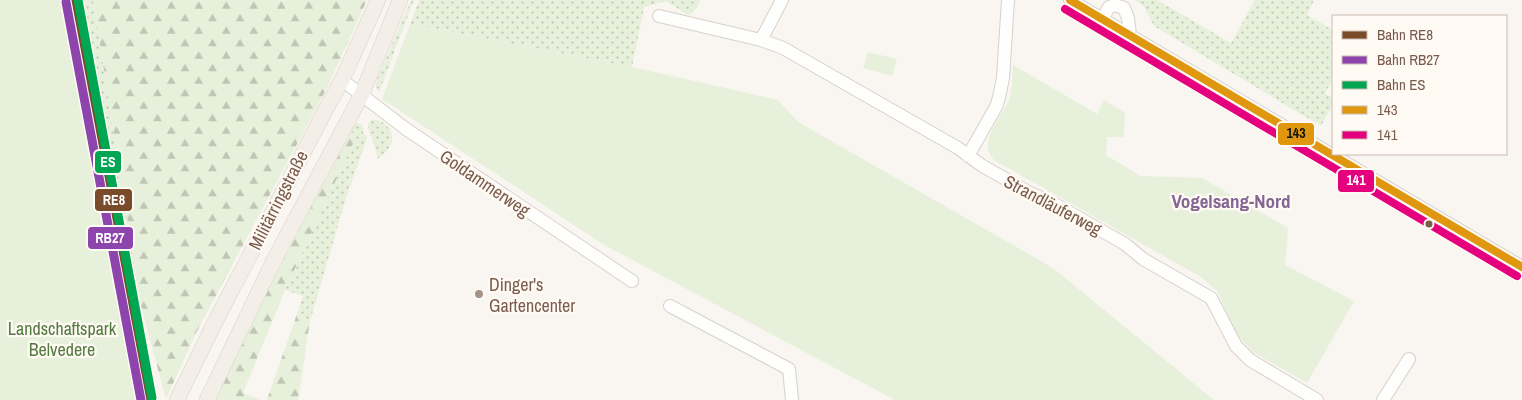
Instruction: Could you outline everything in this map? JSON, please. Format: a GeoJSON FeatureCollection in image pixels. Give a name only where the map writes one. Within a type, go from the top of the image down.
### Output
{"type":"FeatureCollection","features":[{"type":"Feature","properties":{"kind":"main road","name":"Militärringstraße"},"geometry":{"type":"LineString","coordinates":[[177,400],[226,300],[317,124],[342,80],[378,0]]}},
{"type":"Feature","properties":{"kind":"main road","name":"Militärringstraße"},"geometry":{"type":"LineString","coordinates":[[207,400],[274,260],[362,94],[400,0]]}},
{"type":"Feature","properties":{"kind":"street"},"geometry":{"type":"LineString","coordinates":[[761,40],[782,0]]}},
{"type":"Feature","properties":{"kind":"street"},"geometry":{"type":"LineString","coordinates":[[968,156],[997,105],[1000,94],[1003,78],[1008,0]]}},
{"type":"Feature","properties":{"kind":"street"},"geometry":{"type":"LineString","coordinates":[[1070,0],[1332,155]]}},
{"type":"Feature","properties":{"kind":"street"},"geometry":{"type":"LineString","coordinates":[[1103,18],[1110,8],[1116,5],[1124,8],[1128,18],[1130,35]]}},
{"type":"Feature","properties":{"kind":"street","name":"Strandläuferweg"},"geometry":{"type":"LineString","coordinates":[[659,16],[761,40],[783,48],[958,148],[981,165],[1005,179],[1053,203],[1125,244],[1143,259],[1211,298],[1236,346],[1250,360],[1317,400]]}},
{"type":"Feature","properties":{"kind":"street","name":"Goldammerweg"},"geometry":{"type":"LineString","coordinates":[[342,80],[406,129],[632,281]]}},
{"type":"Feature","properties":{"kind":"street"},"geometry":{"type":"LineString","coordinates":[[1333,155],[1522,267]]}},
{"type":"Feature","properties":{"kind":"street"},"geometry":{"type":"LineString","coordinates":[[670,306],[790,369],[792,400]]}},
{"type":"Feature","properties":{"kind":"street"},"geometry":{"type":"LineString","coordinates":[[1383,400],[1408,359]]}},
{"type":"Feature","properties":{"kind":"green space","name":"Landschaftspark Belvedere"},"geometry":{"type":"Polygon","coordinates":[[[0,0],[61,0],[135,400],[0,400],[0,0]]]}},
{"type":"Feature","properties":{"kind":"green space"},"geometry":{"type":"Polygon","coordinates":[[[82,0],[93,0],[141,306],[110,154],[82,0]]]}},
{"type":"Feature","properties":{"kind":"green space"},"geometry":{"type":"Polygon","coordinates":[[[93,0],[367,0],[328,86],[196,333],[166,399],[141,306],[93,0]]]}},
{"type":"Feature","properties":{"kind":"green space"},"geometry":{"type":"Polygon","coordinates":[[[411,0],[414,0],[379,92],[376,86],[377,79],[411,0]]]}},
{"type":"Feature","properties":{"kind":"green space"},"geometry":{"type":"Polygon","coordinates":[[[419,0],[701,0],[695,10],[688,15],[666,1],[644,7],[632,67],[410,24],[419,0]]]}},
{"type":"Feature","properties":{"kind":"green space"},"geometry":{"type":"Polygon","coordinates":[[[1134,0],[1157,0],[1231,43],[1255,0],[1314,0],[1307,15],[1332,29],[1332,81],[1325,93],[1332,97],[1332,107],[1321,126],[1154,26],[1143,5],[1134,0]]]}},
{"type":"Feature","properties":{"kind":"green space"},"geometry":{"type":"Polygon","coordinates":[[[410,24],[632,67],[778,100],[798,122],[1053,268],[1214,400],[895,400],[606,246],[382,99],[410,24]]]}},
{"type":"Feature","properties":{"kind":"green space"},"geometry":{"type":"Polygon","coordinates":[[[868,52],[897,59],[892,76],[863,68],[868,52]]]}},
{"type":"Feature","properties":{"kind":"green space"},"geometry":{"type":"Polygon","coordinates":[[[1013,65],[1097,114],[1104,100],[1125,113],[1124,137],[1107,137],[1106,155],[1141,176],[1202,178],[1288,228],[1285,265],[1354,301],[1307,383],[1253,352],[1238,336],[1217,291],[1201,277],[994,160],[989,153],[989,137],[1010,97],[1013,65]]]}},
{"type":"Feature","properties":{"kind":"green space"},"geometry":{"type":"Polygon","coordinates":[[[371,120],[384,123],[392,134],[390,146],[378,159],[369,131],[368,124],[371,120]]]}},
{"type":"Feature","properties":{"kind":"green space"},"geometry":{"type":"Polygon","coordinates":[[[355,123],[361,124],[364,129],[363,133],[367,138],[346,198],[310,321],[298,311],[303,296],[285,290],[357,135],[351,132],[355,123]]]}},
{"type":"Feature","properties":{"kind":"green space"},"geometry":{"type":"Polygon","coordinates":[[[351,132],[357,135],[285,290],[243,393],[260,400],[212,400],[278,270],[351,132]]]}},
{"type":"Feature","properties":{"kind":"green space"},"geometry":{"type":"Polygon","coordinates":[[[298,311],[310,321],[298,400],[267,400],[298,311]]]}},
{"type":"Feature","properties":{"kind":"rail line","name":"RE8"},"geometry":{"type":"LineString","coordinates":[[76,0],[151,400]]}},
{"type":"Feature","properties":{"kind":"rail line","name":"ES"},"geometry":{"type":"LineString","coordinates":[[78,0],[152,398]]}},
{"type":"Feature","properties":{"kind":"rail line","name":"RB27"},"geometry":{"type":"LineString","coordinates":[[66,2],[141,400]]}},
{"type":"Feature","properties":{"kind":"transit line","name":"143"},"geometry":{"type":"LineString","coordinates":[[1070,0],[1332,155]]}},
{"type":"Feature","properties":{"kind":"transit line","name":"141"},"geometry":{"type":"LineString","coordinates":[[1065,9],[1517,276]]}},
{"type":"Feature","properties":{"kind":"transit line","name":"143"},"geometry":{"type":"LineString","coordinates":[[1332,155],[1522,267]]}},
{"type":"Feature","properties":{"kind":"place","name":"Dinger's Gartencenter"},"geometry":{"type":"Point","coordinates":[479,294]}},
{"type":"Feature","properties":{"kind":"district","name":"Vogelsang-Nord"},"geometry":{"type":"Point","coordinates":[1231,201]}}]}
